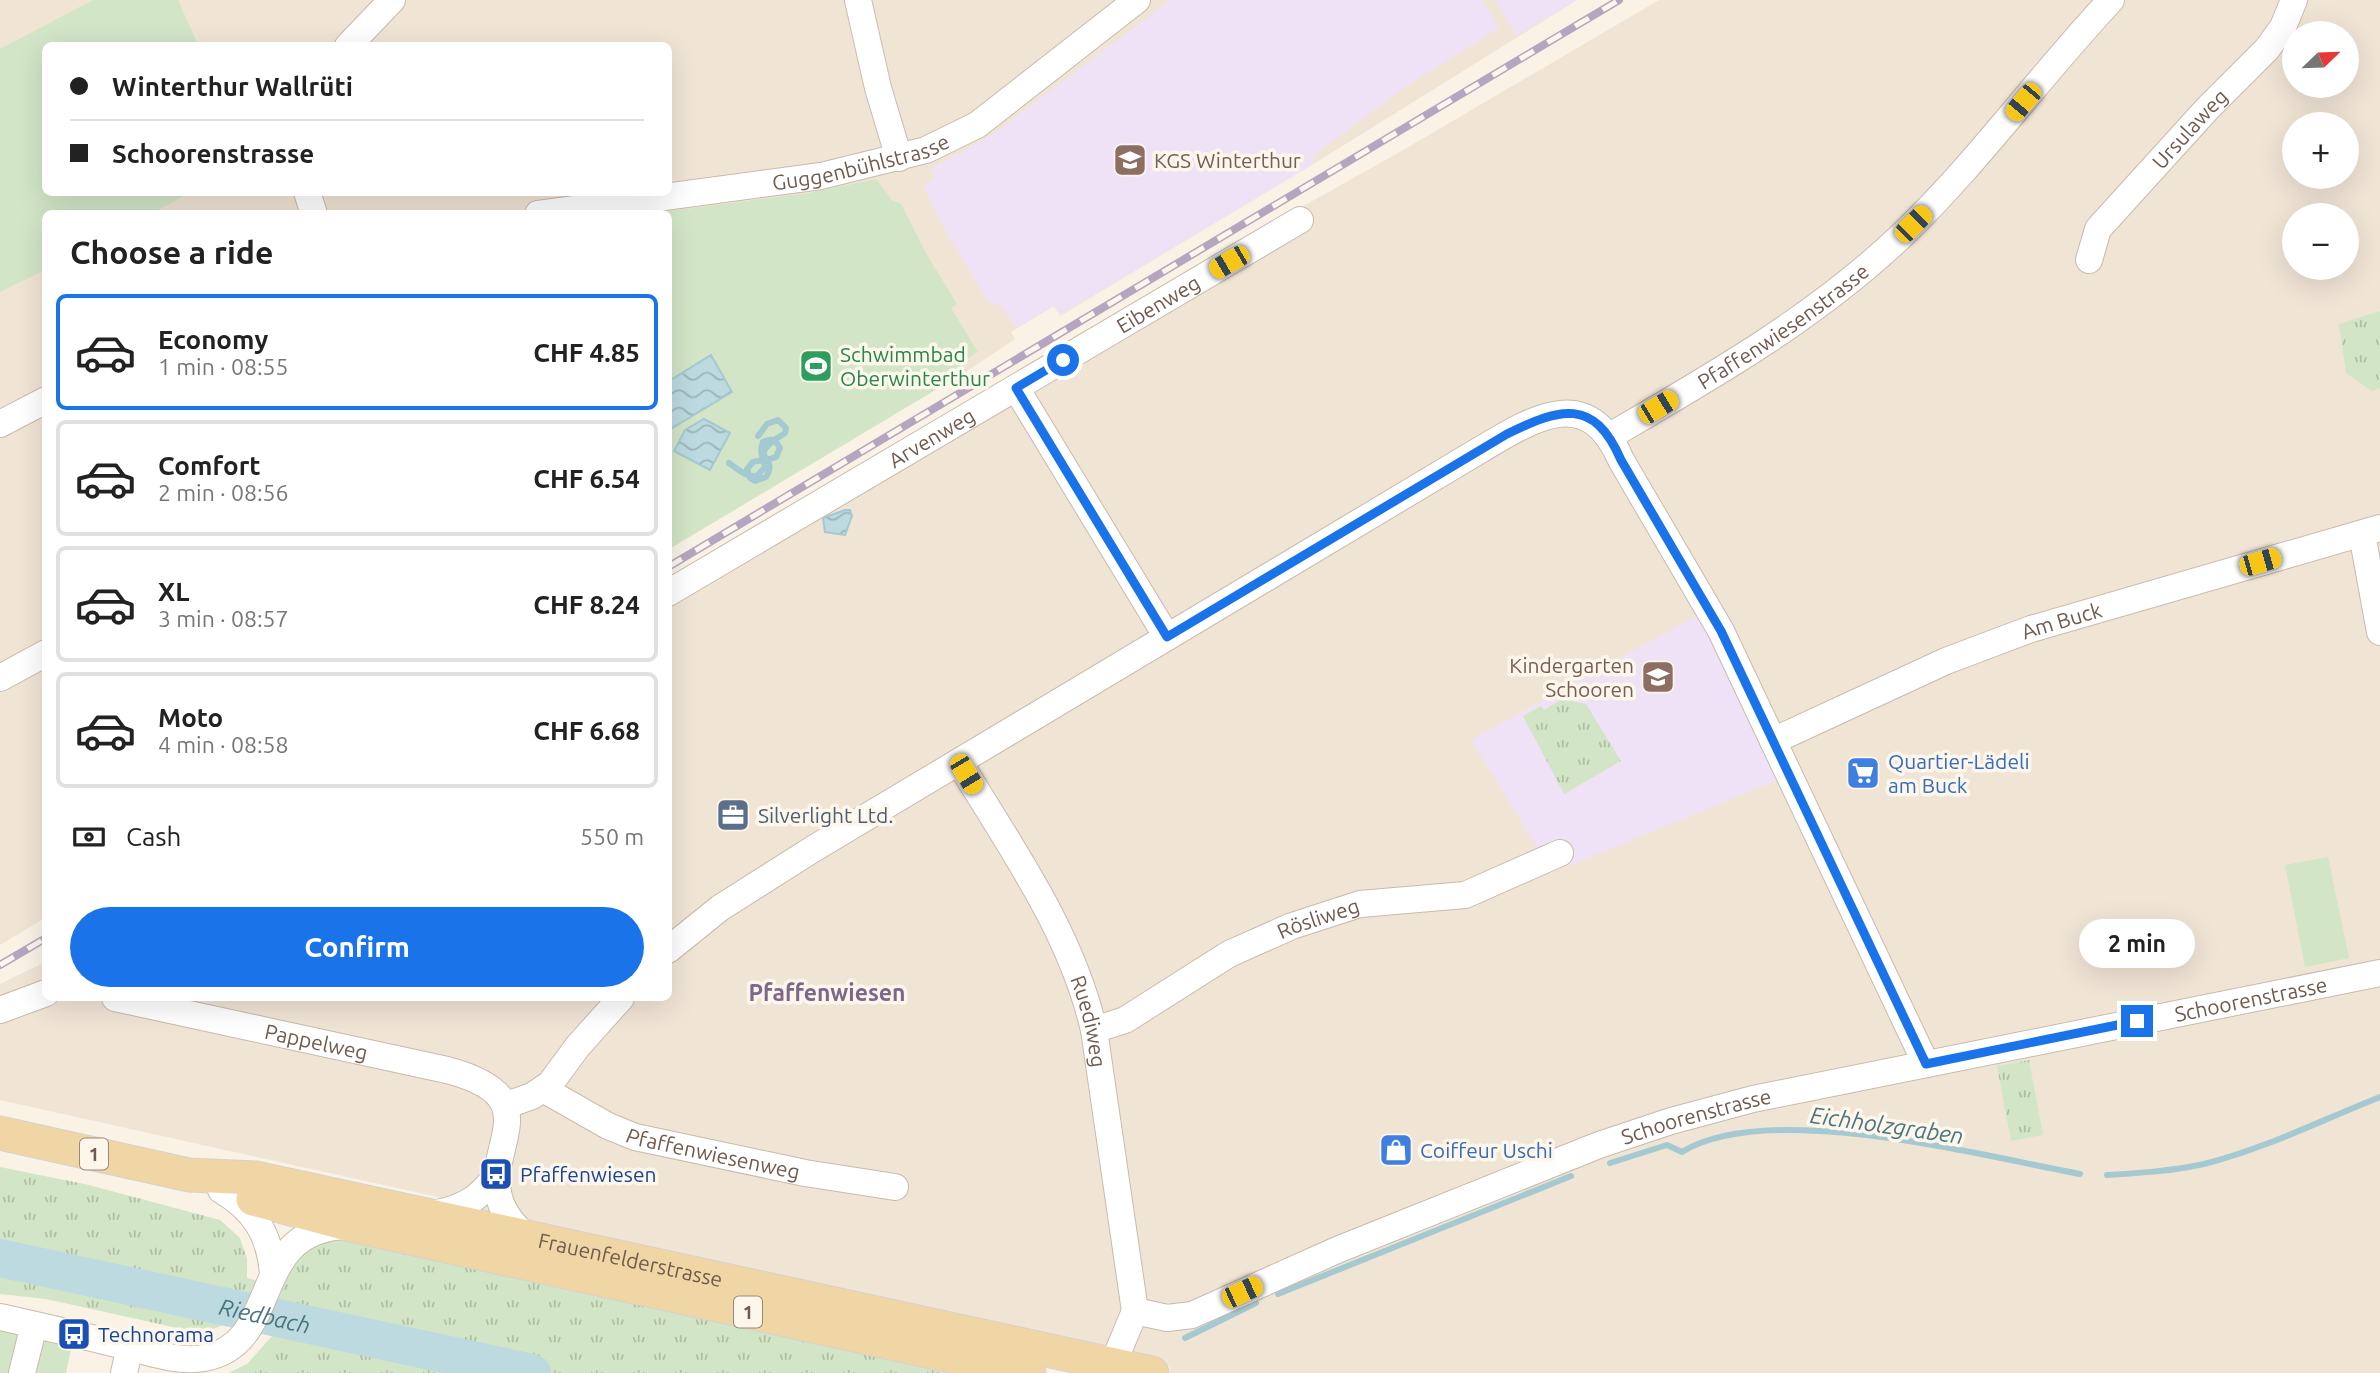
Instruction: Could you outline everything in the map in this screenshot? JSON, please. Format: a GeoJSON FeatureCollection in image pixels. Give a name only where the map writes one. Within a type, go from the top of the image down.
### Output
{"type":"FeatureCollection","features":[{"type":"Feature","properties":{"kind":"main road","name":"Frauenfelderstrasse"},"geometry":{"type":"LineString","coordinates":[[0,1133],[189,1175],[256,1178],[1152,1373]]}},
{"type":"Feature","properties":{"kind":"main road","name":"Frauenfelderstrasse"},"geometry":{"type":"LineString","coordinates":[[189,1175],[221,1190],[355,1226],[1029,1373]]}},
{"type":"Feature","properties":{"kind":"street"},"geometry":{"type":"LineString","coordinates":[[352,42],[392,0]]}},
{"type":"Feature","properties":{"kind":"street"},"geometry":{"type":"LineString","coordinates":[[858,0],[878,89],[899,158]]}},
{"type":"Feature","properties":{"kind":"street","name":"Guggenbühlstrasse"},"geometry":{"type":"LineString","coordinates":[[568,210],[821,176],[899,158],[943,144],[977,125],[1137,0]]}},
{"type":"Feature","properties":{"kind":"street","name":"Pfaffenwiesenstrasse"},"geometry":{"type":"LineString","coordinates":[[1610,436],[1775,336],[1870,264],[1963,172],[2111,0]]}},
{"type":"Feature","properties":{"kind":"street","name":"Ursulaweg"},"geometry":{"type":"LineString","coordinates":[[2089,260],[2098,229],[2207,109],[2267,49],[2283,27],[2294,0]]}},
{"type":"Feature","properties":{"kind":"street","name":"Eibenweg"},"geometry":{"type":"LineString","coordinates":[[1016,388],[1300,220]]}},
{"type":"Feature","properties":{"kind":"street"},"geometry":{"type":"LineString","coordinates":[[1016,388],[1167,637]]}},
{"type":"Feature","properties":{"kind":"street","name":"Arvenweg"},"geometry":{"type":"LineString","coordinates":[[672,591],[1016,388]]}},
{"type":"Feature","properties":{"kind":"street"},"geometry":{"type":"LineString","coordinates":[[0,424],[42,402]]}},
{"type":"Feature","properties":{"kind":"street"},"geometry":{"type":"LineString","coordinates":[[672,947],[739,895],[1521,427],[1557,414],[1576,412],[1595,422],[1610,436],[1621,460],[1709,608],[1926,1064]]}},
{"type":"Feature","properties":{"kind":"street"},"geometry":{"type":"LineString","coordinates":[[2371,531],[2380,632]]}},
{"type":"Feature","properties":{"kind":"street","name":"Am Buck"},"geometry":{"type":"LineString","coordinates":[[1773,741],[1946,661],[2031,629],[2371,531]]}},
{"type":"Feature","properties":{"kind":"street"},"geometry":{"type":"LineString","coordinates":[[0,678],[42,655]]}},
{"type":"Feature","properties":{"kind":"street","name":"Ruediweg"},"geometry":{"type":"LineString","coordinates":[[959,762],[1060,932],[1083,987],[1094,1030],[1135,1311]]}},
{"type":"Feature","properties":{"kind":"street","name":"Rösliweg"},"geometry":{"type":"LineString","coordinates":[[1094,1030],[1125,1020],[1229,954],[1301,922],[1360,904],[1465,895],[1560,853]]}},
{"type":"Feature","properties":{"kind":"street","name":"Schoorenstrasse"},"geometry":{"type":"LineString","coordinates":[[1135,1311],[1167,1318],[1192,1315],[1337,1250],[1579,1153],[1671,1121],[1753,1099],[2380,973]]}},
{"type":"Feature","properties":{"kind":"street"},"geometry":{"type":"LineString","coordinates":[[0,1010],[42,994]]}},
{"type":"Feature","properties":{"kind":"street","name":"Pappelweg"},"geometry":{"type":"LineString","coordinates":[[129,1001],[462,1074],[493,1088],[507,1105]]}},
{"type":"Feature","properties":{"kind":"street"},"geometry":{"type":"LineString","coordinates":[[425,1214],[447,1211],[474,1199],[487,1188],[496,1174],[508,1118],[507,1105],[543,1089],[618,1001]]}},
{"type":"Feature","properties":{"kind":"street","name":"Pfaffenwiesenweg"},"geometry":{"type":"LineString","coordinates":[[543,1089],[608,1126],[635,1136],[805,1172],[895,1187]]}},
{"type":"Feature","properties":{"kind":"street"},"geometry":{"type":"LineString","coordinates":[[496,1174],[501,1203],[516,1228],[526,1236]]}},
{"type":"Feature","properties":{"kind":"street"},"geometry":{"type":"LineString","coordinates":[[221,1190],[243,1205],[260,1224],[268,1241],[270,1285]]}},
{"type":"Feature","properties":{"kind":"street"},"geometry":{"type":"LineString","coordinates":[[0,1317],[180,1358],[204,1358],[222,1352],[246,1331],[297,1240],[324,1229],[355,1226]]}},
{"type":"Feature","properties":{"kind":"street"},"geometry":{"type":"LineString","coordinates":[[1113,1364],[1135,1311]]}},
{"type":"Feature","properties":{"kind":"street"},"geometry":{"type":"LineString","coordinates":[[22,1373],[34,1325]]}},
{"type":"Feature","properties":{"kind":"street"},"geometry":{"type":"LineString","coordinates":[[124,1373],[130,1347]]}},
{"type":"Feature","properties":{"kind":"shaded area"},"geometry":{"type":"Polygon","coordinates":[[[0,0],[1577,0],[1328,155],[1060,316],[1054,306],[1011,332],[1015,339],[967,371],[672,547],[672,210],[42,210],[42,920],[0,945],[0,0]]]}},
{"type":"Feature","properties":{"kind":"shaded area","name":"KGS Winterthur"},"geometry":{"type":"Polygon","coordinates":[[[1171,0],[1483,0],[1499,28],[1405,87],[1314,155],[1312,165],[1060,315],[1054,306],[1017,328],[1000,305],[989,303],[941,223],[924,188],[927,182],[935,177],[931,169],[993,134],[1171,0]]]}},
{"type":"Feature","properties":{"kind":"shaded area"},"geometry":{"type":"Polygon","coordinates":[[[1496,0],[1577,0],[1516,36],[1496,0]]]}},
{"type":"Feature","properties":{"kind":"shaded area"},"geometry":{"type":"Polygon","coordinates":[[[1659,0],[2380,0],[2380,1373],[1170,1373],[1170,1366],[1119,1352],[565,1231],[429,1195],[0,1100],[0,984],[42,963],[42,1001],[672,1001],[672,582],[1284,217],[1659,0]]]}},
{"type":"Feature","properties":{"kind":"shaded area","name":"Kindergarten Schooren"},"geometry":{"type":"Polygon","coordinates":[[[1700,614],[1780,779],[1569,866],[1559,845],[1537,847],[1471,740],[1700,614]]]}},
{"type":"Feature","properties":{"kind":"green space"},"geometry":{"type":"Polygon","coordinates":[[[93,0],[178,0],[197,42],[42,42],[42,196],[184,196],[158,210],[42,210],[42,271],[0,292],[0,49],[93,0]]]}},
{"type":"Feature","properties":{"kind":"green space","name":"Schwimmbad Oberwinterthur"},"geometry":{"type":"Polygon","coordinates":[[[876,179],[892,200],[901,204],[927,255],[957,304],[951,308],[978,352],[961,362],[967,371],[672,547],[672,211],[809,193],[876,179]]]}},
{"type":"Feature","properties":{"kind":"green space"},"geometry":{"type":"Polygon","coordinates":[[[2380,311],[2380,388],[2372,391],[2346,373],[2339,324],[2380,311]]]}},
{"type":"Feature","properties":{"kind":"green space"},"geometry":{"type":"Polygon","coordinates":[[[1562,699],[1586,704],[1621,761],[1564,794],[1523,716],[1541,706],[1544,710],[1562,699]]]}},
{"type":"Feature","properties":{"kind":"green space"},"geometry":{"type":"Polygon","coordinates":[[[2328,857],[2349,958],[2305,967],[2285,865],[2328,857]]]}},
{"type":"Feature","properties":{"kind":"green space"},"geometry":{"type":"Polygon","coordinates":[[[2029,1060],[2043,1135],[2011,1141],[1997,1066],[2029,1060]]]}},
{"type":"Feature","properties":{"kind":"green space"},"geometry":{"type":"Polygon","coordinates":[[[0,1167],[89,1185],[220,1220],[240,1238],[247,1259],[247,1278],[270,1284],[313,1232],[955,1373],[228,1373],[247,1364],[272,1336],[223,1325],[211,1330],[191,1331],[46,1299],[0,1294],[0,1167]]]}},
{"type":"Feature","properties":{"kind":"green space"},"geometry":{"type":"Polygon","coordinates":[[[0,1317],[74,1334],[66,1373],[0,1373],[0,1317]]]}},
{"type":"Feature","properties":{"kind":"water"},"geometry":{"type":"Polygon","coordinates":[[[711,355],[732,392],[672,428],[672,379],[711,355]]]}},
{"type":"Feature","properties":{"kind":"water"},"geometry":{"type":"Polygon","coordinates":[[[704,419],[730,433],[710,470],[674,451],[685,430],[704,419]]]}},
{"type":"Feature","properties":{"kind":"water"},"geometry":{"type":"Polygon","coordinates":[[[850,510],[852,516],[845,535],[825,532],[823,518],[850,510]]]}},
{"type":"Feature","properties":{"kind":"waterway"},"geometry":{"type":"LineString","coordinates":[[729,463],[745,474],[749,475],[753,476],[757,476],[765,467],[764,464],[763,461],[762,458],[761,451],[763,442],[769,440],[772,440],[773,440],[775,440],[780,448],[776,457],[768,459],[765,460],[762,460],[753,462],[747,469],[750,478],[755,481],[766,477],[769,469],[769,464],[767,460],[765,456],[764,453],[766,448],[772,442],[785,433],[786,428],[778,420],[767,424],[758,436]]}},
{"type":"Feature","properties":{"kind":"waterway","name":"Eichholzgraben"},"geometry":{"type":"LineString","coordinates":[[2107,1175],[2180,1168],[2226,1158],[2380,1097]]}},
{"type":"Feature","properties":{"kind":"waterway","name":"Eichholzgraben"},"geometry":{"type":"LineString","coordinates":[[1610,1163],[1667,1145],[1682,1152],[1720,1137],[1767,1131],[1820,1131],[1934,1145],[2080,1174]]}},
{"type":"Feature","properties":{"kind":"waterway","name":"Eichholzgraben"},"geometry":{"type":"LineString","coordinates":[[1278,1294],[1571,1176]]}},
{"type":"Feature","properties":{"kind":"waterway","name":"Riedbach"},"geometry":{"type":"LineString","coordinates":[[0,1258],[532,1373]]}},
{"type":"Feature","properties":{"kind":"waterway","name":"Eichholzgraben"},"geometry":{"type":"LineString","coordinates":[[1185,1338],[1256,1303]]}},
{"type":"Feature","properties":{"kind":"railway"},"geometry":{"type":"LineString","coordinates":[[672,565],[1619,0]]}},
{"type":"Feature","properties":{"kind":"railway"},"geometry":{"type":"LineString","coordinates":[[0,965],[42,940]]}},
{"type":"Feature","properties":{"kind":"place","name":"KGS Winterthur"},"geometry":{"type":"Point","coordinates":[1130,160]}},
{"type":"Feature","properties":{"kind":"place","name":"Schwimmbad Oberwinterthur"},"geometry":{"type":"Point","coordinates":[816,366]}},
{"type":"Feature","properties":{"kind":"place","name":"Kindergarten Schooren"},"geometry":{"type":"Point","coordinates":[1658,677]}},
{"type":"Feature","properties":{"kind":"place","name":"Quartier-Lädeli am Buck"},"geometry":{"type":"Point","coordinates":[1863,773]}},
{"type":"Feature","properties":{"kind":"place","name":"Silverlight Ltd."},"geometry":{"type":"Point","coordinates":[733,815]}},
{"type":"Feature","properties":{"kind":"place","name":"Coiffeur Uschi"},"geometry":{"type":"Point","coordinates":[1396,1150]}},
{"type":"Feature","properties":{"kind":"place","name":"Pfaffenwiesen"},"geometry":{"type":"Point","coordinates":[496,1174]}},
{"type":"Feature","properties":{"kind":"place","name":"Technorama"},"geometry":{"type":"Point","coordinates":[74,1334]}},
{"type":"Feature","properties":{"kind":"district","name":"Pfaffenwiesen"},"geometry":{"type":"Point","coordinates":[827,992]}},
{"type":"Feature","properties":{"kind":"route"},"geometry":{"type":"LineString","coordinates":[[1063,360],[1016,388],[1167,637],[1507,434],[1563,412],[1583,414],[1604,429],[1612,439],[1621,460],[1721,631],[1926,1064],[2137,1021]]}}]}
